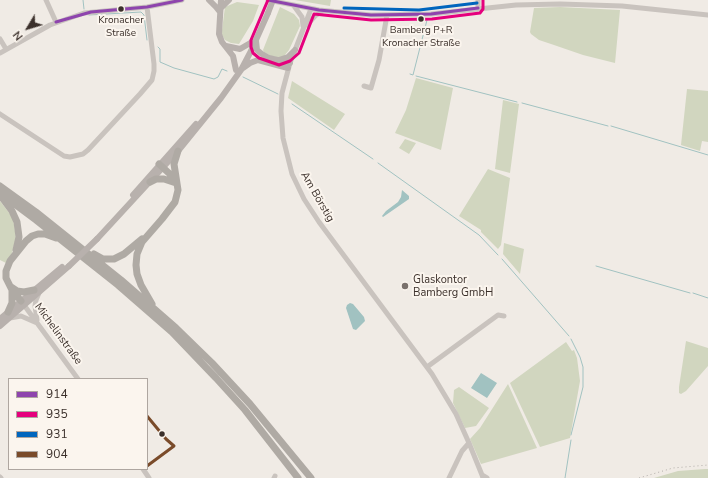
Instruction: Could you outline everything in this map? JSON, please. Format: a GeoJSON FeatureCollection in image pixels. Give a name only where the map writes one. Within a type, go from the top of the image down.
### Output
{"type":"FeatureCollection","features":[{"type":"Feature","properties":{"kind":"highway"},"geometry":{"type":"LineString","coordinates":[[157,311],[143,289],[137,274],[136,265],[142,242],[175,202],[178,190],[174,164],[178,151]]}},
{"type":"Feature","properties":{"kind":"highway"},"geometry":{"type":"LineString","coordinates":[[161,166],[172,176],[176,183]]}},
{"type":"Feature","properties":{"kind":"highway"},"geometry":{"type":"LineString","coordinates":[[150,182],[164,178],[176,183]]}},
{"type":"Feature","properties":{"kind":"highway"},"geometry":{"type":"LineString","coordinates":[[0,186],[79,246],[157,311],[231,383],[274,432],[311,478]]}},
{"type":"Feature","properties":{"kind":"highway"},"geometry":{"type":"LineString","coordinates":[[0,195],[70,246],[145,308],[196,356],[244,410],[298,478]]}},
{"type":"Feature","properties":{"kind":"highway"},"geometry":{"type":"LineString","coordinates":[[0,195],[12,211],[18,227],[18,242],[6,274],[11,288],[12,303],[8,315]]}},
{"type":"Feature","properties":{"kind":"highway"},"geometry":{"type":"LineString","coordinates":[[14,256],[26,241],[38,234],[50,236],[70,246]]}},
{"type":"Feature","properties":{"kind":"highway"},"geometry":{"type":"LineString","coordinates":[[79,246],[100,258],[111,260],[124,254],[148,234]]}},
{"type":"Feature","properties":{"kind":"highway"},"geometry":{"type":"LineString","coordinates":[[11,288],[24,292],[37,291]]}},
{"type":"Feature","properties":{"kind":"highway"},"geometry":{"type":"LineString","coordinates":[[11,288],[23,303]]}},
{"type":"Feature","properties":{"kind":"main road"},"geometry":{"type":"LineString","coordinates":[[209,0],[220,11]]}},
{"type":"Feature","properties":{"kind":"main road"},"geometry":{"type":"LineString","coordinates":[[221,0],[219,34],[233,56],[239,70]]}},
{"type":"Feature","properties":{"kind":"main road"},"geometry":{"type":"LineString","coordinates":[[220,11],[229,0]]}},
{"type":"Feature","properties":{"kind":"main road"},"geometry":{"type":"LineString","coordinates":[[266,13],[269,0]]}},
{"type":"Feature","properties":{"kind":"main road"},"geometry":{"type":"LineString","coordinates":[[0,319],[8,315],[68,265],[150,182],[161,166],[178,151],[221,98],[239,70],[254,42],[273,0]]}},
{"type":"Feature","properties":{"kind":"main road"},"geometry":{"type":"LineString","coordinates":[[225,45],[235,49],[240,49],[254,42]]}},
{"type":"Feature","properties":{"kind":"main road"},"geometry":{"type":"LineString","coordinates":[[254,42],[257,50],[262,54],[289,65]]}},
{"type":"Feature","properties":{"kind":"main road"},"geometry":{"type":"LineString","coordinates":[[279,60],[288,57],[295,50]]}},
{"type":"Feature","properties":{"kind":"main road"},"geometry":{"type":"LineString","coordinates":[[96,237],[161,166],[239,70],[258,60],[289,65]]}},
{"type":"Feature","properties":{"kind":"main road"},"geometry":{"type":"LineString","coordinates":[[0,326],[8,315]]}},
{"type":"Feature","properties":{"kind":"street"},"geometry":{"type":"LineString","coordinates":[[46,0],[56,22]]}},
{"type":"Feature","properties":{"kind":"street"},"geometry":{"type":"LineString","coordinates":[[0,53],[56,22],[91,12],[148,7],[182,0]]}},
{"type":"Feature","properties":{"kind":"street"},"geometry":{"type":"LineString","coordinates":[[269,0],[324,11],[387,15],[431,14],[478,8],[533,4],[592,4],[708,15]]}},
{"type":"Feature","properties":{"kind":"street"},"geometry":{"type":"LineString","coordinates":[[478,0],[478,8]]}},
{"type":"Feature","properties":{"kind":"street"},"geometry":{"type":"LineString","coordinates":[[294,6],[302,17],[303,29]]}},
{"type":"Feature","properties":{"kind":"street"},"geometry":{"type":"LineString","coordinates":[[0,114],[64,156],[70,157],[83,154],[152,80],[154,64],[148,7]]}},
{"type":"Feature","properties":{"kind":"street","name":"Am Börstig"},"geometry":{"type":"LineString","coordinates":[[311,9],[289,65],[282,93],[283,138],[288,161],[297,185],[309,208],[427,367],[451,404],[470,442],[484,477]]}},
{"type":"Feature","properties":{"kind":"street"},"geometry":{"type":"LineString","coordinates":[[303,29],[315,16],[324,11]]}},
{"type":"Feature","properties":{"kind":"street"},"geometry":{"type":"LineString","coordinates":[[364,86],[371,88],[379,60],[387,15]]}},
{"type":"Feature","properties":{"kind":"street"},"geometry":{"type":"LineString","coordinates":[[0,39],[6,49]]}},
{"type":"Feature","properties":{"kind":"street"},"geometry":{"type":"LineString","coordinates":[[37,291],[35,306],[37,323]]}},
{"type":"Feature","properties":{"kind":"street","name":"Michelinstraße"},"geometry":{"type":"LineString","coordinates":[[23,303],[77,378]]}},
{"type":"Feature","properties":{"kind":"street"},"geometry":{"type":"LineString","coordinates":[[8,315],[15,317],[21,316],[37,323]]}},
{"type":"Feature","properties":{"kind":"street"},"geometry":{"type":"LineString","coordinates":[[427,367],[498,315],[504,316]]}},
{"type":"Feature","properties":{"kind":"street"},"geometry":{"type":"LineString","coordinates":[[449,478],[462,451],[470,442]]}},
{"type":"Feature","properties":{"kind":"green space"},"geometry":{"type":"Polygon","coordinates":[[[295,0],[331,0],[330,6],[295,0]]]}},
{"type":"Feature","properties":{"kind":"green space"},"geometry":{"type":"Polygon","coordinates":[[[237,2],[259,5],[253,21],[239,44],[231,43],[225,40],[222,35],[225,7],[237,2]]]}},
{"type":"Feature","properties":{"kind":"green space"},"geometry":{"type":"Polygon","coordinates":[[[280,7],[294,14],[299,20],[300,26],[289,50],[284,56],[279,58],[271,56],[263,50],[280,7]]]}},
{"type":"Feature","properties":{"kind":"green space"},"geometry":{"type":"Polygon","coordinates":[[[560,7],[620,10],[615,63],[583,55],[539,40],[531,34],[530,32],[534,8],[560,7]]]}},
{"type":"Feature","properties":{"kind":"green space"},"geometry":{"type":"Polygon","coordinates":[[[416,78],[453,88],[441,150],[395,133],[406,110],[416,78]]]}},
{"type":"Feature","properties":{"kind":"green space"},"geometry":{"type":"Polygon","coordinates":[[[292,81],[345,114],[334,130],[288,98],[292,81]]]}},
{"type":"Feature","properties":{"kind":"green space"},"geometry":{"type":"Polygon","coordinates":[[[687,89],[708,91],[708,142],[702,141],[700,151],[681,145],[687,89]]]}},
{"type":"Feature","properties":{"kind":"green space"},"geometry":{"type":"Polygon","coordinates":[[[503,100],[519,104],[510,173],[495,169],[503,100]]]}},
{"type":"Feature","properties":{"kind":"green space"},"geometry":{"type":"Polygon","coordinates":[[[405,139],[416,143],[409,154],[399,148],[405,139]]]}},
{"type":"Feature","properties":{"kind":"green space"},"geometry":{"type":"Polygon","coordinates":[[[488,169],[510,178],[501,245],[498,249],[481,232],[481,230],[459,216],[488,169]]]}},
{"type":"Feature","properties":{"kind":"green space"},"geometry":{"type":"Polygon","coordinates":[[[0,201],[13,218],[16,238],[12,253],[6,263],[0,260],[0,201]]]}},
{"type":"Feature","properties":{"kind":"green space"},"geometry":{"type":"Polygon","coordinates":[[[504,243],[524,249],[520,274],[503,254],[504,243]]]}},
{"type":"Feature","properties":{"kind":"green space"},"geometry":{"type":"Polygon","coordinates":[[[686,341],[708,348],[708,366],[686,391],[681,394],[679,393],[679,387],[686,341]]]}},
{"type":"Feature","properties":{"kind":"green space"},"geometry":{"type":"Polygon","coordinates":[[[566,342],[572,351],[574,350],[577,358],[580,381],[570,438],[540,447],[510,383],[566,342]]]}},
{"type":"Feature","properties":{"kind":"green space"},"geometry":{"type":"Polygon","coordinates":[[[508,384],[537,448],[481,464],[470,439],[480,428],[508,384]]]}},
{"type":"Feature","properties":{"kind":"green space"},"geometry":{"type":"Polygon","coordinates":[[[459,387],[489,408],[476,426],[465,428],[453,403],[454,390],[459,387]]]}},
{"type":"Feature","properties":{"kind":"green space"},"geometry":{"type":"Polygon","coordinates":[[[708,469],[708,478],[654,478],[678,471],[708,469]]]}},
{"type":"Feature","properties":{"kind":"water"},"geometry":{"type":"Polygon","coordinates":[[[402,190],[409,196],[409,199],[383,217],[382,216],[386,211],[398,202],[401,197],[402,190]]]}},
{"type":"Feature","properties":{"kind":"water"},"geometry":{"type":"Polygon","coordinates":[[[350,303],[353,304],[364,317],[365,321],[356,330],[353,329],[346,308],[350,303]]]}},
{"type":"Feature","properties":{"kind":"water"},"geometry":{"type":"Polygon","coordinates":[[[481,373],[497,383],[487,398],[471,388],[481,373]]]}},
{"type":"Feature","properties":{"kind":"waterway"},"geometry":{"type":"LineString","coordinates":[[83,0],[84,9]]}},
{"type":"Feature","properties":{"kind":"waterway"},"geometry":{"type":"LineString","coordinates":[[89,15],[141,12],[144,15],[147,40]]}},
{"type":"Feature","properties":{"kind":"waterway"},"geometry":{"type":"LineString","coordinates":[[410,74],[413,75],[427,20]]}},
{"type":"Feature","properties":{"kind":"waterway"},"geometry":{"type":"LineString","coordinates":[[158,47],[160,49],[160,62],[174,68],[214,79],[218,77],[222,69],[227,71]]}},
{"type":"Feature","properties":{"kind":"waterway"},"geometry":{"type":"LineString","coordinates":[[416,76],[517,102]]}},
{"type":"Feature","properties":{"kind":"waterway"},"geometry":{"type":"LineString","coordinates":[[243,77],[278,94]]}},
{"type":"Feature","properties":{"kind":"waterway"},"geometry":{"type":"LineString","coordinates":[[522,103],[608,126]]}},
{"type":"Feature","properties":{"kind":"waterway"},"geometry":{"type":"LineString","coordinates":[[292,104],[373,159]]}},
{"type":"Feature","properties":{"kind":"waterway"},"geometry":{"type":"LineString","coordinates":[[611,126],[708,155]]}},
{"type":"Feature","properties":{"kind":"waterway"},"geometry":{"type":"LineString","coordinates":[[378,163],[479,235],[498,255]]}},
{"type":"Feature","properties":{"kind":"waterway"},"geometry":{"type":"LineString","coordinates":[[502,259],[569,336]]}},
{"type":"Feature","properties":{"kind":"waterway"},"geometry":{"type":"LineString","coordinates":[[596,266],[690,293]]}},
{"type":"Feature","properties":{"kind":"waterway"},"geometry":{"type":"LineString","coordinates":[[693,293],[708,298]]}},
{"type":"Feature","properties":{"kind":"waterway"},"geometry":{"type":"LineString","coordinates":[[571,339],[583,367],[583,387],[571,435]]}},
{"type":"Feature","properties":{"kind":"waterway"},"geometry":{"type":"LineString","coordinates":[[565,478],[571,440]]}},
{"type":"Feature","properties":{"kind":"railway"},"geometry":{"type":"LineString","coordinates":[[639,478],[673,468],[708,465]]}},
{"type":"Feature","properties":{"kind":"transit line","name":"914"},"geometry":{"type":"LineString","coordinates":[[56,22],[91,12],[147,7],[182,0]]}},
{"type":"Feature","properties":{"kind":"transit line","name":"914"},"geometry":{"type":"LineString","coordinates":[[268,0],[319,10],[371,15],[431,14],[478,8]]}},
{"type":"Feature","properties":{"kind":"transit line","name":"935"},"geometry":{"type":"LineString","coordinates":[[268,0],[251,40],[251,47],[253,53],[259,58],[279,65],[290,61],[299,53],[314,14],[371,20],[432,19],[480,13],[483,9],[483,0]]}},
{"type":"Feature","properties":{"kind":"transit line","name":"931"},"geometry":{"type":"LineString","coordinates":[[344,8],[419,10],[477,3]]}},
{"type":"Feature","properties":{"kind":"transit line","name":"904"},"geometry":{"type":"LineString","coordinates":[[148,417],[166,439],[174,446],[148,465]]}},
{"type":"Feature","properties":{"kind":"place","name":"Kronacher Straße"},"geometry":{"type":"Point","coordinates":[121,9]}},
{"type":"Feature","properties":{"kind":"place","name":"Bamberg P+R Kronacher Straße"},"geometry":{"type":"Point","coordinates":[421,19]}},
{"type":"Feature","properties":{"kind":"place","name":"Glaskontor Bamberg GmbH"},"geometry":{"type":"Point","coordinates":[405,286]}}]}
